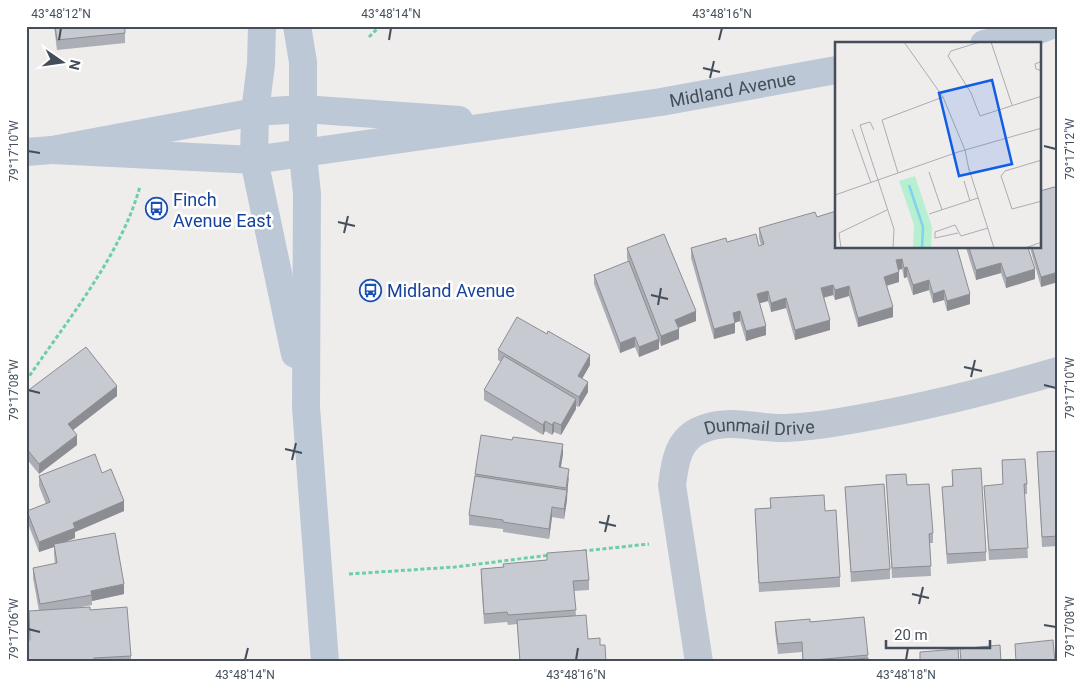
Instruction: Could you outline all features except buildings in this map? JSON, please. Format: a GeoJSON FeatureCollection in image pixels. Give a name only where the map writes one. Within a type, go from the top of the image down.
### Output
{"type":"FeatureCollection","features":[{"type":"Feature","properties":{"kind":"main road"},"geometry":{"type":"LineString","coordinates":[[262,26],[261,64],[255,112],[254,160],[306,407]]}},
{"type":"Feature","properties":{"kind":"main road"},"geometry":{"type":"LineString","coordinates":[[297,26],[303,62],[303,155],[307,194],[306,407],[325,662]]}},
{"type":"Feature","properties":{"kind":"main road"},"geometry":{"type":"LineString","coordinates":[[995,42],[1021,37],[1049,26]]}},
{"type":"Feature","properties":{"kind":"main road","name":"Midland Avenue"},"geometry":{"type":"LineString","coordinates":[[39,151],[254,160],[303,155],[662,102],[835,70]]}},
{"type":"Feature","properties":{"kind":"main road","name":"Midland Avenue"},"geometry":{"type":"LineString","coordinates":[[39,151],[255,112],[303,109],[510,124]]}},
{"type":"Feature","properties":{"kind":"street","name":"Dunmail Drive"},"geometry":{"type":"LineString","coordinates":[[699,662],[672,485],[675,459],[686,438],[702,429],[731,422],[785,428],[839,422],[987,392],[1058,371]]}},
{"type":"Feature","properties":{"kind":"path"},"geometry":{"type":"LineString","coordinates":[[369,37],[380,26]]}},
{"type":"Feature","properties":{"kind":"path"},"geometry":{"type":"LineString","coordinates":[[26,381],[117,246],[135,204]]}},
{"type":"Feature","properties":{"kind":"path"},"geometry":{"type":"LineString","coordinates":[[581,552],[682,541]]}},
{"type":"Feature","properties":{"kind":"path"},"geometry":{"type":"LineString","coordinates":[[319,576],[408,570],[552,555]]}},
{"type":"Feature","properties":{"kind":"place","name":"Finch Avenue East"},"geometry":{"type":"Point","coordinates":[157,209]}},
{"type":"Feature","properties":{"kind":"place","name":"Midland Avenue"},"geometry":{"type":"Point","coordinates":[371,290]}}]}
